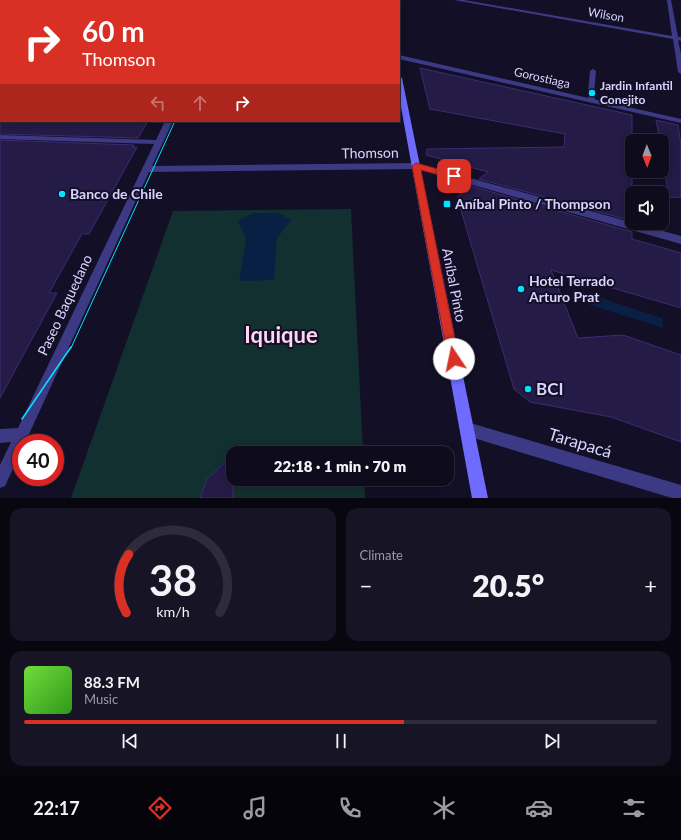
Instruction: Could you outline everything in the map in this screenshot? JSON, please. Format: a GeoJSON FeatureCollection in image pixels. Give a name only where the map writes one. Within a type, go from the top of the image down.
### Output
{"type":"FeatureCollection","features":[{"type":"Feature","properties":{"kind":"street","name":"Wilson"},"geometry":{"type":"LineString","coordinates":[[456,0],[678,38]]}},
{"type":"Feature","properties":{"kind":"street"},"geometry":{"type":"LineString","coordinates":[[669,0],[678,38],[681,72]]}},
{"type":"Feature","properties":{"kind":"street","name":"Gorostiaga"},"geometry":{"type":"LineString","coordinates":[[400,57],[681,121]]}},
{"type":"Feature","properties":{"kind":"street"},"geometry":{"type":"LineString","coordinates":[[592,101],[591,93],[593,70]]}},
{"type":"Feature","properties":{"kind":"street","name":"Aníbal Pinto"},"geometry":{"type":"LineString","coordinates":[[400,83],[480,498]]}},
{"type":"Feature","properties":{"kind":"street","name":"Paseo Baquedano"},"geometry":{"type":"LineString","coordinates":[[21,434],[169,122]]}},
{"type":"Feature","properties":{"kind":"street"},"geometry":{"type":"LineString","coordinates":[[0,137],[159,142]]}},
{"type":"Feature","properties":{"kind":"street","name":"Thomson"},"geometry":{"type":"LineString","coordinates":[[146,168],[416,166],[681,240]]}},
{"type":"Feature","properties":{"kind":"street","name":"Tarapacá"},"geometry":{"type":"LineString","coordinates":[[467,429],[681,493]]}},
{"type":"Feature","properties":{"kind":"street"},"geometry":{"type":"LineString","coordinates":[[0,436],[12,435]]}},
{"type":"Feature","properties":{"kind":"street","name":"Paseo Baquedano"},"geometry":{"type":"LineString","coordinates":[[0,481],[12,455]]}},
{"type":"Feature","properties":{"kind":"green space"},"geometry":{"type":"Polygon","coordinates":[[[351,209],[363,446],[226,446],[226,486],[364,486],[365,498],[71,498],[173,211],[351,209]]]}},
{"type":"Feature","properties":{"kind":"water"},"geometry":{"type":"Polygon","coordinates":[[[253,213],[278,213],[291,220],[277,238],[274,280],[239,281],[246,239],[238,221],[253,213]]]}},
{"type":"Feature","properties":{"kind":"water"},"geometry":{"type":"Polygon","coordinates":[[[573,289],[662,318],[663,328],[572,299],[573,289]]]}},
{"type":"Feature","properties":{"kind":"building"},"geometry":{"type":"Polygon","coordinates":[[[420,68],[632,115],[632,134],[625,134],[625,178],[632,178],[632,186],[625,186],[625,219],[479,179],[488,172],[426,155],[427,149],[564,147],[565,134],[430,109],[420,68]]]}},
{"type":"Feature","properties":{"kind":"building"},"geometry":{"type":"Polygon","coordinates":[[[656,120],[678,125],[681,145],[681,197],[669,198],[669,186],[667,186],[666,178],[669,178],[669,134],[659,134],[656,120]]]}},
{"type":"Feature","properties":{"kind":"building"},"geometry":{"type":"Polygon","coordinates":[[[0,122],[147,122],[138,138],[0,134],[0,122]]]}},
{"type":"Feature","properties":{"kind":"building"},"geometry":{"type":"Polygon","coordinates":[[[0,140],[134,145],[132,147],[137,147],[89,234],[82,234],[49,293],[57,293],[0,398],[0,140]]]}},
{"type":"Feature","properties":{"kind":"building","name":"Hotel Terrado Arturo Prat"},"geometry":{"type":"Polygon","coordinates":[[[471,186],[632,232],[632,239],[681,253],[681,308],[551,270],[578,338],[623,335],[681,355],[681,442],[611,417],[530,402],[514,389],[457,197],[471,186]]]}},
{"type":"Feature","properties":{"kind":"building"},"geometry":{"type":"Polygon","coordinates":[[[226,461],[226,486],[233,486],[233,498],[200,498],[207,479],[226,461]]]}},
{"type":"Feature","properties":{"kind":"tram line"},"geometry":{"type":"LineString","coordinates":[[71,348],[175,122]]}},
{"type":"Feature","properties":{"kind":"tram line"},"geometry":{"type":"LineString","coordinates":[[22,419],[71,347]]}},
{"type":"Feature","properties":{"kind":"place","name":"Jardin Infantil Conejito"},"geometry":{"type":"Point","coordinates":[592,93]}},
{"type":"Feature","properties":{"kind":"place","name":"Banco de Chile"},"geometry":{"type":"Point","coordinates":[62,194]}},
{"type":"Feature","properties":{"kind":"place","name":"Aníbal Pinto / Thompson"},"geometry":{"type":"Point","coordinates":[447,204]}},
{"type":"Feature","properties":{"kind":"place","name":"Hotel Terrado Arturo Prat"},"geometry":{"type":"Point","coordinates":[521,289]}},
{"type":"Feature","properties":{"kind":"place","name":"BCI"},"geometry":{"type":"Point","coordinates":[528,389]}},
{"type":"Feature","properties":{"kind":"district","name":"Iquique"},"geometry":{"type":"Point","coordinates":[281,335]}},
{"type":"Feature","properties":{"kind":"route"},"geometry":{"type":"LineString","coordinates":[[454,176],[416,166],[454,359]]}}]}
